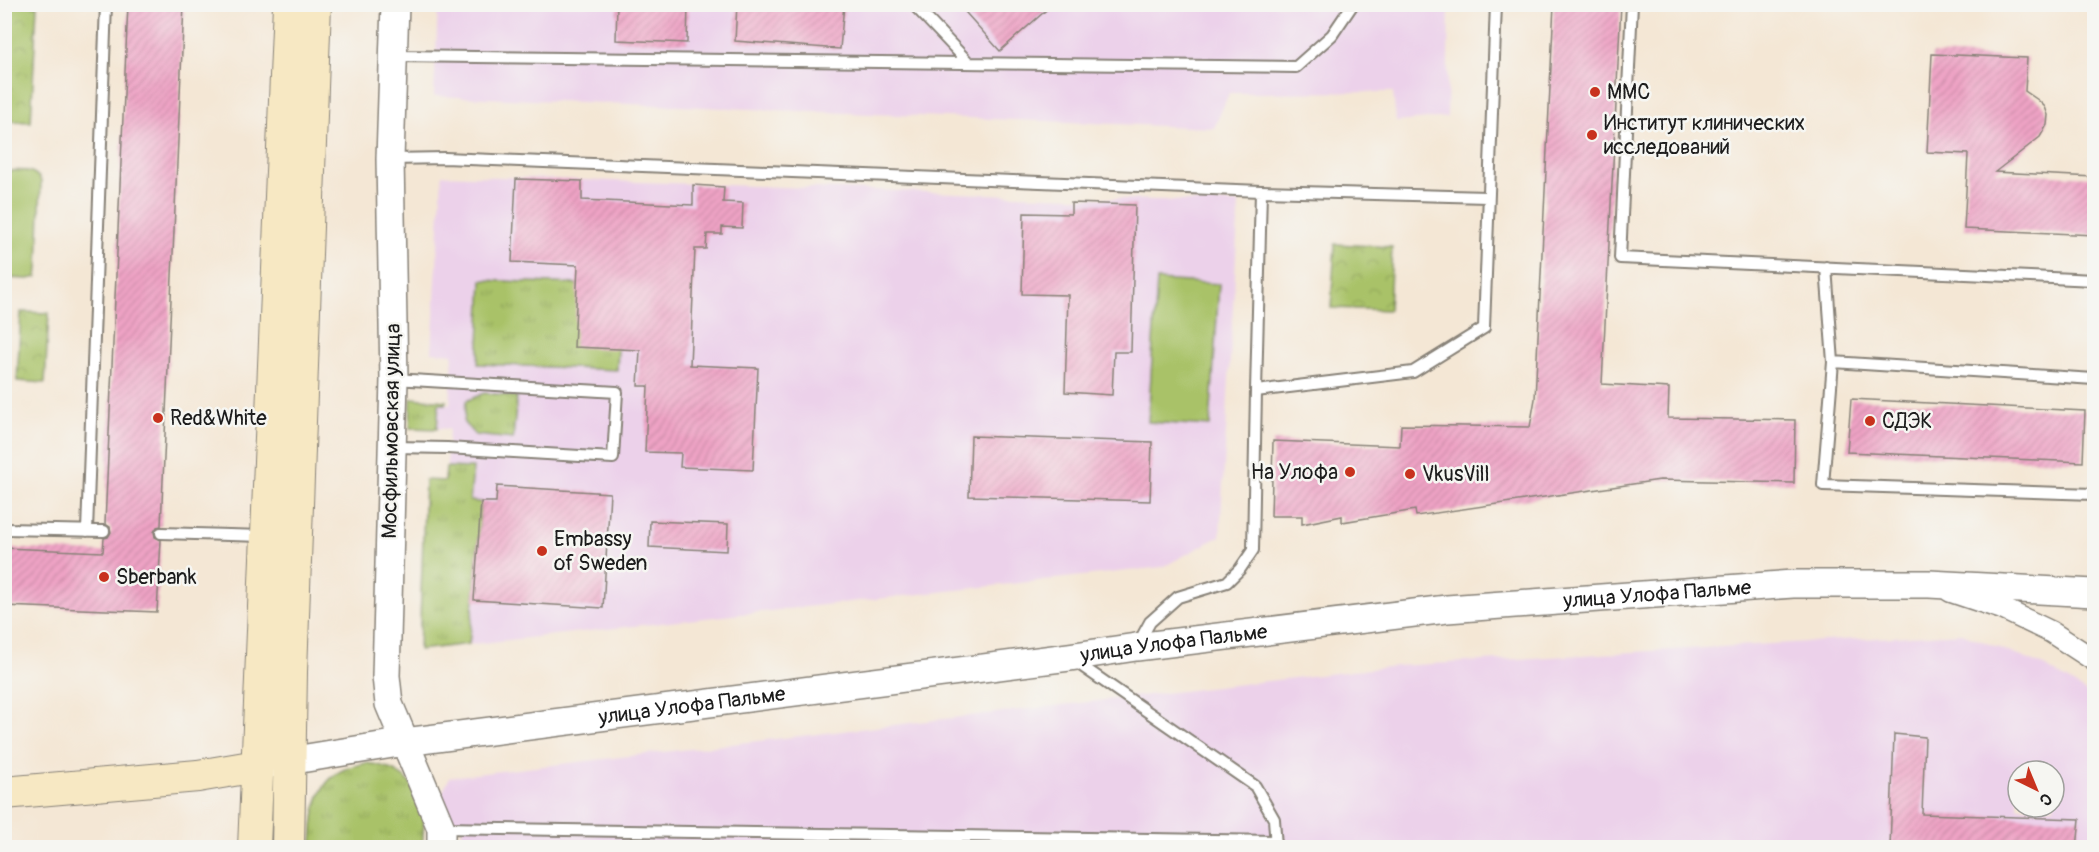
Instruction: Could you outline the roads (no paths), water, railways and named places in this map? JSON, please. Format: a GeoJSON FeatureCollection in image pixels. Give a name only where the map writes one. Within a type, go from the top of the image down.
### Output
{"type":"FeatureCollection","features":[{"type":"Feature","properties":{"kind":"main road"},"geometry":{"type":"LineString","coordinates":[[254,848],[289,4]]}},
{"type":"Feature","properties":{"kind":"main road"},"geometry":{"type":"LineString","coordinates":[[288,848],[291,672],[315,4]]}},
{"type":"Feature","properties":{"kind":"main road"},"geometry":{"type":"LineString","coordinates":[[4,793],[198,776],[257,766]]}},
{"type":"Feature","properties":{"kind":"street","name":"Мосфильмовская улица"},"geometry":{"type":"LineString","coordinates":[[395,4],[390,159],[394,379],[386,676],[389,704],[441,838]]}},
{"type":"Feature","properties":{"kind":"street","name":"улица Улофа Пальме"},"geometry":{"type":"LineString","coordinates":[[257,766],[405,742],[1447,609],[1793,584],[1929,584],[2094,593]]}},
{"type":"Feature","properties":{"kind":"street"},"geometry":{"type":"LineString","coordinates":[[1929,584],[2001,608],[2051,632],[2094,660]]}},
{"type":"Feature","properties":{"kind":"lane"},"geometry":{"type":"LineString","coordinates":[[87,531],[106,4]]}},
{"type":"Feature","properties":{"kind":"lane"},"geometry":{"type":"LineString","coordinates":[[913,4],[969,63]]}},
{"type":"Feature","properties":{"kind":"lane"},"geometry":{"type":"LineString","coordinates":[[394,56],[1296,67],[1332,34],[1353,4]]}},
{"type":"Feature","properties":{"kind":"lane"},"geometry":{"type":"LineString","coordinates":[[1256,390],[1413,372],[1484,328],[1496,4]]}},
{"type":"Feature","properties":{"kind":"lane"},"geometry":{"type":"LineString","coordinates":[[1632,4],[1620,258],[2094,280]]}},
{"type":"Feature","properties":{"kind":"lane"},"geometry":{"type":"LineString","coordinates":[[390,159],[446,158],[1261,191],[1488,196]]}},
{"type":"Feature","properties":{"kind":"lane"},"geometry":{"type":"LineString","coordinates":[[1136,647],[1150,622],[1178,597],[1227,582],[1253,550],[1261,191]]}},
{"type":"Feature","properties":{"kind":"lane"},"geometry":{"type":"LineString","coordinates":[[1826,267],[1833,362],[1823,485],[2094,494]]}},
{"type":"Feature","properties":{"kind":"lane"},"geometry":{"type":"LineString","coordinates":[[1833,362],[2094,379]]}},
{"type":"Feature","properties":{"kind":"lane"},"geometry":{"type":"LineString","coordinates":[[392,447],[613,458],[618,392],[394,379]]}},
{"type":"Feature","properties":{"kind":"lane"},"geometry":{"type":"LineString","coordinates":[[4,529],[104,531]]}},
{"type":"Feature","properties":{"kind":"lane"},"geometry":{"type":"LineString","coordinates":[[161,533],[267,536]]}},
{"type":"Feature","properties":{"kind":"lane"},"geometry":{"type":"LineString","coordinates":[[441,838],[1276,844],[1274,819],[1255,786],[1069,657]]}},
{"type":"Feature","properties":{"kind":"place","name":"ММС"},"geometry":{"type":"Point","coordinates":[1595,92]}},
{"type":"Feature","properties":{"kind":"place","name":"Институт клинических исследований"},"geometry":{"type":"Point","coordinates":[1592,135]}},
{"type":"Feature","properties":{"kind":"place","name":"Red&White"},"geometry":{"type":"Point","coordinates":[158,418]}},
{"type":"Feature","properties":{"kind":"place","name":"СДЭК"},"geometry":{"type":"Point","coordinates":[1870,421]}},
{"type":"Feature","properties":{"kind":"place","name":"На Улофа"},"geometry":{"type":"Point","coordinates":[1350,472]}},
{"type":"Feature","properties":{"kind":"place","name":"VkusVill"},"geometry":{"type":"Point","coordinates":[1410,474]}},
{"type":"Feature","properties":{"kind":"place","name":"Embassy of Sweden"},"geometry":{"type":"Point","coordinates":[542,551]}},
{"type":"Feature","properties":{"kind":"place","name":"Sberbank"},"geometry":{"type":"Point","coordinates":[104,577]}}]}
